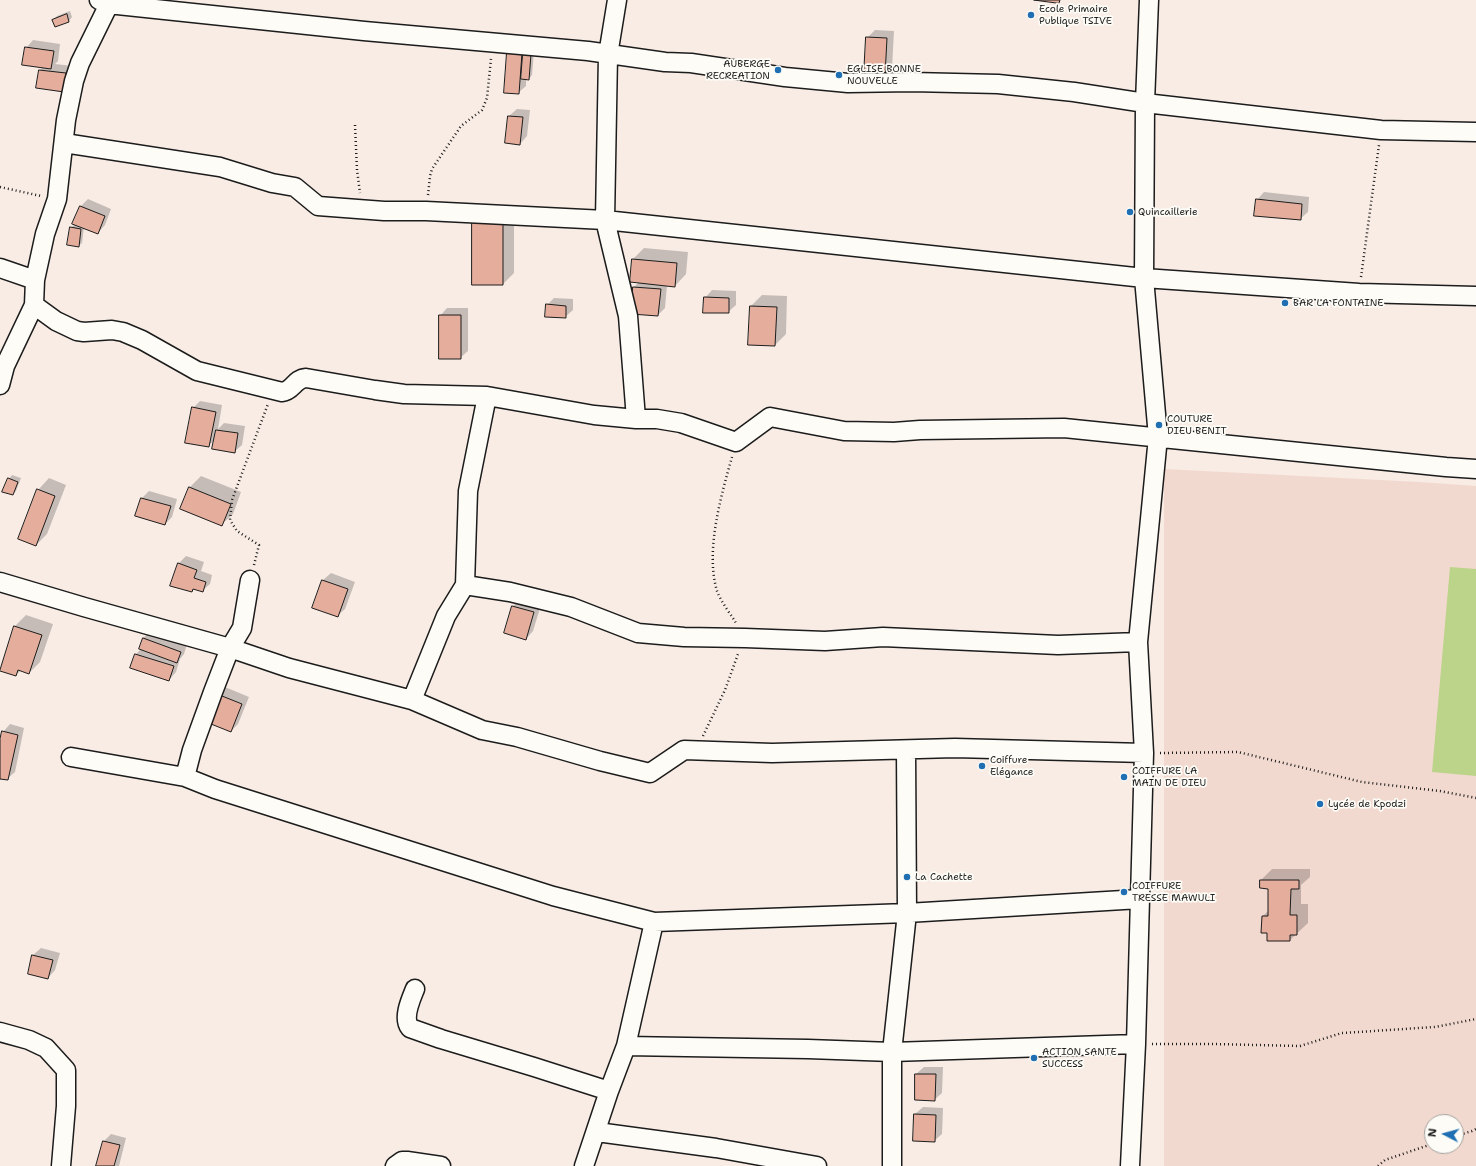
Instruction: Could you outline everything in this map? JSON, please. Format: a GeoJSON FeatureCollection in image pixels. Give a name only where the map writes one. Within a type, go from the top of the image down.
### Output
{"type":"FeatureCollection","features":[{"type":"Feature","properties":{"kind":"street"},"geometry":{"type":"LineString","coordinates":[[617,0],[608,55],[605,220],[628,316],[636,419]]}},
{"type":"Feature","properties":{"kind":"street"},"geometry":{"type":"LineString","coordinates":[[1130,1166],[1136,1044],[1144,753],[1138,642],[1158,436],[1144,278],[1145,103],[1149,0]]}},
{"type":"Feature","properties":{"kind":"street"},"geometry":{"type":"LineString","coordinates":[[0,385],[5,366],[34,305],[35,280],[45,234],[57,199],[68,101],[74,81],[106,1],[588,52],[665,62],[691,62],[785,77],[848,83],[912,82],[998,84],[1074,92],[1145,103],[1381,130],[1476,132]]}},
{"type":"Feature","properties":{"kind":"street"},"geometry":{"type":"LineString","coordinates":[[64,143],[220,167],[272,183],[295,187],[318,206],[362,210],[426,211],[605,220],[1144,278],[1359,293],[1476,296]]}},
{"type":"Feature","properties":{"kind":"street"},"geometry":{"type":"LineString","coordinates":[[0,268],[35,280]]}},
{"type":"Feature","properties":{"kind":"street"},"geometry":{"type":"LineString","coordinates":[[34,305],[56,321],[77,331],[112,330],[123,332],[142,340],[197,371],[285,392],[289,390],[298,380],[306,378],[404,394],[487,396],[594,415],[636,419],[657,419],[681,424],[736,442],[770,417],[844,431],[894,432],[920,430],[1064,428],[1158,436],[1476,469]]}},
{"type":"Feature","properties":{"kind":"street"},"geometry":{"type":"LineString","coordinates":[[412,700],[446,616],[465,585],[468,491],[487,396]]}},
{"type":"Feature","properties":{"kind":"street"},"geometry":{"type":"LineString","coordinates":[[185,777],[192,750],[213,692],[230,648],[242,628],[250,580]]}},
{"type":"Feature","properties":{"kind":"street"},"geometry":{"type":"LineString","coordinates":[[0,582],[230,648],[289,668],[412,700],[482,730],[517,737],[600,761],[650,773],[684,750],[772,752],[955,748],[1144,753]]}},
{"type":"Feature","properties":{"kind":"street"},"geometry":{"type":"LineString","coordinates":[[465,585],[510,592],[571,607],[638,633],[684,637],[825,641],[883,637],[1058,645],[1138,642]]}},
{"type":"Feature","properties":{"kind":"street"},"geometry":{"type":"LineString","coordinates":[[892,1166],[892,1052],[906,912],[906,750]]}},
{"type":"Feature","properties":{"kind":"street"},"geometry":{"type":"LineString","coordinates":[[71,757],[185,777],[215,789],[553,896],[654,922],[906,912],[1140,899]]}},
{"type":"Feature","properties":{"kind":"street"},"geometry":{"type":"LineString","coordinates":[[584,1166],[626,1046],[654,922]]}},
{"type":"Feature","properties":{"kind":"street"},"geometry":{"type":"LineString","coordinates":[[415,989],[406,1020],[410,1028],[609,1091]]}},
{"type":"Feature","properties":{"kind":"street"},"geometry":{"type":"LineString","coordinates":[[0,1032],[29,1040],[46,1048],[66,1070],[66,1106],[61,1166]]}},
{"type":"Feature","properties":{"kind":"street"},"geometry":{"type":"LineString","coordinates":[[626,1046],[892,1052],[1136,1044]]}},
{"type":"Feature","properties":{"kind":"street"},"geometry":{"type":"LineString","coordinates":[[597,1132],[716,1148],[817,1166]]}},
{"type":"Feature","properties":{"kind":"street"},"geometry":{"type":"LineString","coordinates":[[395,1166],[402,1161],[407,1160],[441,1166]]}},
{"type":"Feature","properties":{"kind":"path"},"geometry":{"type":"LineString","coordinates":[[426,211],[432,170],[461,126],[482,110],[487,98],[492,43]]}},
{"type":"Feature","properties":{"kind":"path"},"geometry":{"type":"LineString","coordinates":[[355,125],[357,170],[362,210]]}},
{"type":"Feature","properties":{"kind":"path"},"geometry":{"type":"LineString","coordinates":[[1359,293],[1381,130]]}},
{"type":"Feature","properties":{"kind":"path"},"geometry":{"type":"LineString","coordinates":[[0,187],[57,199]]}},
{"type":"Feature","properties":{"kind":"path"},"geometry":{"type":"LineString","coordinates":[[250,580],[259,545],[237,531],[230,520],[232,500],[274,389]]}},
{"type":"Feature","properties":{"kind":"path"},"geometry":{"type":"LineString","coordinates":[[702,739],[725,690],[731,670],[745,638],[717,591],[713,563],[715,529],[721,495],[736,442]]}},
{"type":"Feature","properties":{"kind":"path"},"geometry":{"type":"LineString","coordinates":[[1144,753],[1238,752],[1362,782],[1440,791],[1476,798]]}},
{"type":"Feature","properties":{"kind":"path"},"geometry":{"type":"LineString","coordinates":[[1136,1044],[1300,1046],[1342,1033],[1436,1027],[1476,1019]]}},
{"type":"Feature","properties":{"kind":"path"},"geometry":{"type":"LineString","coordinates":[[1464,1134],[1476,1128]]}},
{"type":"Feature","properties":{"kind":"path"},"geometry":{"type":"LineString","coordinates":[[1378,1166],[1384,1160],[1424,1147]]}},
{"type":"Feature","properties":{"kind":"shaded area","name":"Lycée de Kpodzi"},"geometry":{"type":"Polygon","coordinates":[[[1164,469],[1476,486],[1476,1166],[1164,1166],[1164,469]]]}},
{"type":"Feature","properties":{"kind":"green space"},"geometry":{"type":"Polygon","coordinates":[[[1450,567],[1476,569],[1476,776],[1432,772],[1450,567]]]}},
{"type":"Feature","properties":{"kind":"building"},"geometry":{"type":"Polygon","coordinates":[[[1034,0],[1060,0],[1059,3],[1034,0]]]}},
{"type":"Feature","properties":{"kind":"building"},"geometry":{"type":"Polygon","coordinates":[[[67,14],[69,22],[55,27],[52,20],[67,14]]]}},
{"type":"Feature","properties":{"kind":"building"},"geometry":{"type":"Polygon","coordinates":[[[866,37],[887,38],[885,76],[864,75],[866,37]]]}},
{"type":"Feature","properties":{"kind":"building"},"geometry":{"type":"Polygon","coordinates":[[[25,47],[54,51],[51,69],[22,65],[25,47]]]}},
{"type":"Feature","properties":{"kind":"building"},"geometry":{"type":"Polygon","coordinates":[[[507,52],[522,53],[519,94],[504,93],[507,52]]]}},
{"type":"Feature","properties":{"kind":"building"},"geometry":{"type":"Polygon","coordinates":[[[523,54],[531,54],[529,80],[521,79],[523,54]]]}},
{"type":"Feature","properties":{"kind":"building"},"geometry":{"type":"Polygon","coordinates":[[[39,70],[66,73],[64,92],[36,88],[39,70]]]}},
{"type":"Feature","properties":{"kind":"building"},"geometry":{"type":"Polygon","coordinates":[[[508,116],[523,117],[520,145],[505,143],[508,116]]]}},
{"type":"Feature","properties":{"kind":"building"},"geometry":{"type":"Polygon","coordinates":[[[1256,199],[1302,204],[1301,220],[1254,216],[1256,199]]]}},
{"type":"Feature","properties":{"kind":"building"},"geometry":{"type":"Polygon","coordinates":[[[80,206],[105,216],[98,234],[72,224],[80,206]]]}},
{"type":"Feature","properties":{"kind":"building"},"geometry":{"type":"Polygon","coordinates":[[[472,220],[503,220],[503,285],[472,285],[472,220]]]}},
{"type":"Feature","properties":{"kind":"building"},"geometry":{"type":"Polygon","coordinates":[[[70,227],[81,229],[79,247],[67,245],[70,227]]]}},
{"type":"Feature","properties":{"kind":"building"},"geometry":{"type":"Polygon","coordinates":[[[632,259],[677,263],[675,287],[630,282],[632,259]]]}},
{"type":"Feature","properties":{"kind":"building"},"geometry":{"type":"Polygon","coordinates":[[[633,287],[661,289],[658,316],[631,314],[633,287]]]}},
{"type":"Feature","properties":{"kind":"building"},"geometry":{"type":"Polygon","coordinates":[[[704,297],[729,298],[729,313],[703,313],[704,297]]]}},
{"type":"Feature","properties":{"kind":"building"},"geometry":{"type":"Polygon","coordinates":[[[546,304],[566,306],[566,318],[545,317],[546,304]]]}},
{"type":"Feature","properties":{"kind":"building"},"geometry":{"type":"Polygon","coordinates":[[[750,306],[777,307],[775,346],[748,345],[750,306]]]}},
{"type":"Feature","properties":{"kind":"building"},"geometry":{"type":"Polygon","coordinates":[[[439,315],[461,315],[461,359],[439,359],[439,315]]]}},
{"type":"Feature","properties":{"kind":"building"},"geometry":{"type":"Polygon","coordinates":[[[192,407],[216,412],[209,447],[185,443],[192,407]]]}},
{"type":"Feature","properties":{"kind":"building"},"geometry":{"type":"Polygon","coordinates":[[[216,430],[238,433],[235,453],[212,449],[216,430]]]}},
{"type":"Feature","properties":{"kind":"building"},"geometry":{"type":"Polygon","coordinates":[[[8,478],[18,482],[13,495],[2,492],[8,478]]]}},
{"type":"Feature","properties":{"kind":"building"},"geometry":{"type":"Polygon","coordinates":[[[189,487],[231,504],[222,526],[180,509],[189,487]]]}},
{"type":"Feature","properties":{"kind":"building"},"geometry":{"type":"Polygon","coordinates":[[[37,489],[55,496],[36,546],[18,539],[37,489]]]}},
{"type":"Feature","properties":{"kind":"building"},"geometry":{"type":"Polygon","coordinates":[[[141,498],[171,506],[165,525],[135,516],[141,498]]]}},
{"type":"Feature","properties":{"kind":"building"},"geometry":{"type":"Polygon","coordinates":[[[178,563],[197,570],[194,578],[206,582],[203,592],[193,589],[192,592],[170,586],[178,563]]]}},
{"type":"Feature","properties":{"kind":"building"},"geometry":{"type":"Polygon","coordinates":[[[322,580],[348,589],[338,617],[312,608],[322,580]]]}},
{"type":"Feature","properties":{"kind":"building"},"geometry":{"type":"Polygon","coordinates":[[[512,606],[534,612],[526,640],[504,633],[512,606]]]}},
{"type":"Feature","properties":{"kind":"building"},"geometry":{"type":"Polygon","coordinates":[[[14,626],[42,635],[29,674],[18,670],[16,676],[0,671],[14,626]]]}},
{"type":"Feature","properties":{"kind":"building"},"geometry":{"type":"Polygon","coordinates":[[[143,638],[181,652],[177,663],[139,649],[143,638]]]}},
{"type":"Feature","properties":{"kind":"building"},"geometry":{"type":"Polygon","coordinates":[[[135,654],[174,666],[169,681],[130,668],[135,654]]]}},
{"type":"Feature","properties":{"kind":"building"},"geometry":{"type":"Polygon","coordinates":[[[217,694],[242,704],[231,732],[206,722],[217,694]]]}},
{"type":"Feature","properties":{"kind":"building"},"geometry":{"type":"Polygon","coordinates":[[[2,731],[18,735],[8,780],[0,779],[0,739],[2,731]]]}},
{"type":"Feature","properties":{"kind":"building"},"geometry":{"type":"Polygon","coordinates":[[[1260,880],[1299,880],[1299,889],[1291,889],[1290,915],[1297,915],[1297,935],[1290,935],[1290,941],[1267,941],[1267,933],[1261,933],[1262,916],[1268,916],[1268,889],[1260,888],[1260,880]]]}},
{"type":"Feature","properties":{"kind":"building"},"geometry":{"type":"Polygon","coordinates":[[[32,955],[53,960],[48,979],[28,974],[32,955]]]}},
{"type":"Feature","properties":{"kind":"building"},"geometry":{"type":"Polygon","coordinates":[[[915,1074],[936,1074],[935,1101],[915,1100],[915,1074]]]}},
{"type":"Feature","properties":{"kind":"building"},"geometry":{"type":"Polygon","coordinates":[[[914,1114],[936,1115],[935,1142],[913,1141],[914,1114]]]}},
{"type":"Feature","properties":{"kind":"building"},"geometry":{"type":"Polygon","coordinates":[[[103,1141],[120,1145],[114,1166],[96,1166],[103,1141]]]}},
{"type":"Feature","properties":{"kind":"place","name":"Ecole Primaire Publique TSIVE"},"geometry":{"type":"Point","coordinates":[1031,15]}},
{"type":"Feature","properties":{"kind":"place","name":"AUBERGE RECREATION"},"geometry":{"type":"Point","coordinates":[778,70]}},
{"type":"Feature","properties":{"kind":"place","name":"EGLISE BONNE NOUVELLE"},"geometry":{"type":"Point","coordinates":[839,75]}},
{"type":"Feature","properties":{"kind":"place","name":"Quincaillerie"},"geometry":{"type":"Point","coordinates":[1130,212]}},
{"type":"Feature","properties":{"kind":"place","name":"BAR LA FONTAINE"},"geometry":{"type":"Point","coordinates":[1285,303]}},
{"type":"Feature","properties":{"kind":"place","name":"COUTURE DIEU BENIT"},"geometry":{"type":"Point","coordinates":[1159,425]}},
{"type":"Feature","properties":{"kind":"place","name":"Coiffure Elégance"},"geometry":{"type":"Point","coordinates":[982,766]}},
{"type":"Feature","properties":{"kind":"place","name":"COIFFURE LA MAIN DE DIEU"},"geometry":{"type":"Point","coordinates":[1124,777]}},
{"type":"Feature","properties":{"kind":"place","name":"Lycée de Kpodzi"},"geometry":{"type":"Point","coordinates":[1320,804]}},
{"type":"Feature","properties":{"kind":"place","name":"La Cachette"},"geometry":{"type":"Point","coordinates":[907,877]}},
{"type":"Feature","properties":{"kind":"place","name":"COIFFURE TRESSE MAWULI"},"geometry":{"type":"Point","coordinates":[1124,892]}},
{"type":"Feature","properties":{"kind":"place","name":"ACTION SANTE SUCCESS"},"geometry":{"type":"Point","coordinates":[1034,1058]}}]}
